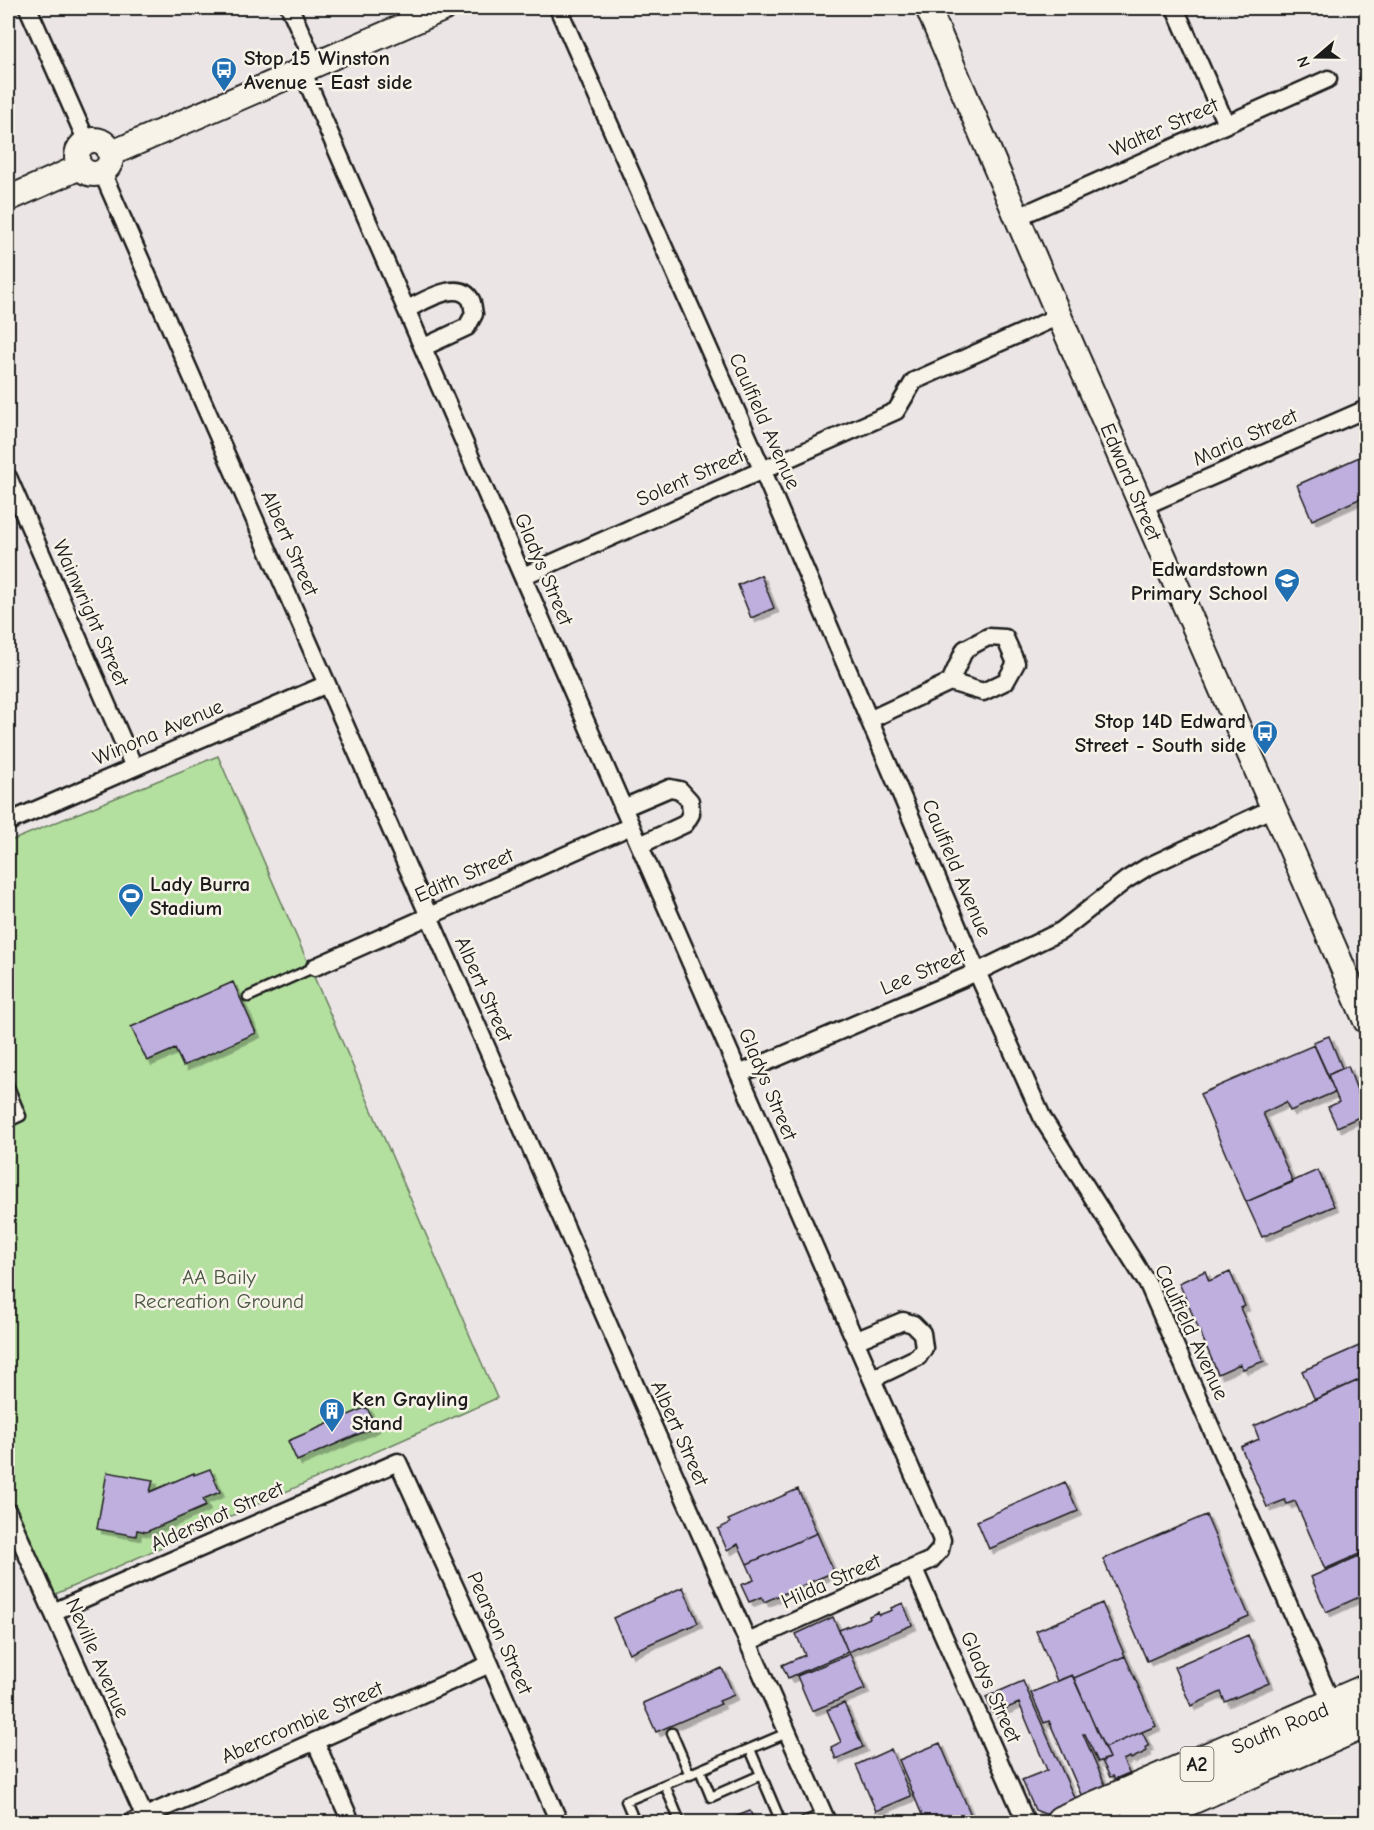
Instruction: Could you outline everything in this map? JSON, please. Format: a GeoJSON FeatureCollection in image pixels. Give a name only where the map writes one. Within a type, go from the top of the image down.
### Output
{"type":"FeatureCollection","features":[{"type":"Feature","properties":{"kind":"highway","name":"South Road"},"geometry":{"type":"LineString","coordinates":[[1136,1822],[1348,1719],[1366,1691]]}},
{"type":"Feature","properties":{"kind":"highway","name":"South Road"},"geometry":{"type":"LineString","coordinates":[[1062,1822],[1348,1719]]}},
{"type":"Feature","properties":{"kind":"street"},"geometry":{"type":"LineString","coordinates":[[28,8],[87,142],[104,144],[97,164]]}},
{"type":"Feature","properties":{"kind":"street","name":"Gladys Street"},"geometry":{"type":"LineString","coordinates":[[290,8],[308,67],[407,309],[942,1540],[940,1551],[931,1560]]}},
{"type":"Feature","properties":{"kind":"street"},"geometry":{"type":"LineString","coordinates":[[8,199],[97,164],[308,67],[445,8]]}},
{"type":"Feature","properties":{"kind":"street","name":"Caulfield Avenue"},"geometry":{"type":"LineString","coordinates":[[558,8],[762,469],[977,972],[1043,1119],[1149,1286],[1348,1719]]}},
{"type":"Feature","properties":{"kind":"street","name":"Edward Street"},"geometry":{"type":"LineString","coordinates":[[928,8],[1366,1021]]}},
{"type":"Feature","properties":{"kind":"street"},"geometry":{"type":"LineString","coordinates":[[1175,8],[1226,124]]}},
{"type":"Feature","properties":{"kind":"street","name":"Walter Street"},"geometry":{"type":"LineString","coordinates":[[1018,217],[1328,79]]}},
{"type":"Feature","properties":{"kind":"street","name":"Albert Street"},"geometry":{"type":"LineString","coordinates":[[97,164],[825,1818]]}},
{"type":"Feature","properties":{"kind":"street"},"geometry":{"type":"LineString","coordinates":[[407,309],[449,290],[460,291],[471,300],[474,314],[467,327],[424,347]]}},
{"type":"Feature","properties":{"kind":"street","name":"Solent Street"},"geometry":{"type":"LineString","coordinates":[[523,576],[896,411],[914,381],[1059,315]]}},
{"type":"Feature","properties":{"kind":"street","name":"Maria Street"},"geometry":{"type":"LineString","coordinates":[[1142,507],[1366,409]]}},
{"type":"Feature","properties":{"kind":"street","name":"Wainwright Street"},"geometry":{"type":"LineString","coordinates":[[8,477],[134,767]]}},
{"type":"Feature","properties":{"kind":"street"},"geometry":{"type":"LineString","coordinates":[[869,720],[950,682]]}},
{"type":"Feature","properties":{"kind":"street","name":"Winona Avenue"},"geometry":{"type":"LineString","coordinates":[[8,822],[327,684]]}},
{"type":"Feature","properties":{"kind":"street"},"geometry":{"type":"LineString","coordinates":[[623,808],[670,788],[680,790],[690,801],[691,814],[685,824],[640,845]]}},
{"type":"Feature","properties":{"kind":"street","name":"Lee Street"},"geometry":{"type":"LineString","coordinates":[[739,1074],[977,972],[1061,931],[1126,880],[1147,867],[1274,808]]}},
{"type":"Feature","properties":{"kind":"street","name":"Edith Street"},"geometry":{"type":"LineString","coordinates":[[315,967],[631,826]]}},
{"type":"Feature","properties":{"kind":"street"},"geometry":{"type":"LineString","coordinates":[[855,1341],[903,1321],[913,1324],[922,1333],[924,1348],[918,1357],[872,1379]]}},
{"type":"Feature","properties":{"kind":"street","name":"Aldershot Street"},"geometry":{"type":"LineString","coordinates":[[53,1612],[398,1462]]}},
{"type":"Feature","properties":{"kind":"street","name":"Pearson Street"},"geometry":{"type":"LineString","coordinates":[[398,1462],[559,1822]]}},
{"type":"Feature","properties":{"kind":"street","name":"Neville Avenue"},"geometry":{"type":"LineString","coordinates":[[8,1512],[141,1821]]}},
{"type":"Feature","properties":{"kind":"street","name":"Hilda Street"},"geometry":{"type":"LineString","coordinates":[[748,1642],[931,1560]]}},
{"type":"Feature","properties":{"kind":"street","name":"Gladys Street"},"geometry":{"type":"LineString","coordinates":[[914,1569],[1026,1822]]}},
{"type":"Feature","properties":{"kind":"street","name":"Abercrombie Street"},"geometry":{"type":"LineString","coordinates":[[141,1821],[490,1664]]}},
{"type":"Feature","properties":{"kind":"street"},"geometry":{"type":"LineString","coordinates":[[315,1741],[351,1822]]}},
{"type":"Feature","properties":{"kind":"street"},"geometry":{"type":"LineString","coordinates":[[336,1822],[339,1796]]}},
{"type":"Feature","properties":{"kind":"lane"},"geometry":{"type":"LineString","coordinates":[[248,997],[315,967]]}},
{"type":"Feature","properties":{"kind":"lane"},"geometry":{"type":"LineString","coordinates":[[8,1084],[21,1116],[8,1122]]}},
{"type":"Feature","properties":{"kind":"lane"},"geometry":{"type":"LineString","coordinates":[[672,1733],[690,1774]]}},
{"type":"Feature","properties":{"kind":"lane"},"geometry":{"type":"LineString","coordinates":[[635,1822],[626,1801],[788,1733]]}},
{"type":"Feature","properties":{"kind":"lane"},"geometry":{"type":"LineString","coordinates":[[750,1749],[781,1822]]}},
{"type":"Feature","properties":{"kind":"lane"},"geometry":{"type":"LineString","coordinates":[[700,1770],[711,1797],[761,1775]]}},
{"type":"Feature","properties":{"kind":"lane"},"geometry":{"type":"LineString","coordinates":[[665,1785],[680,1822]]}},
{"type":"Feature","properties":{"kind":"lane"},"geometry":{"type":"LineString","coordinates":[[804,1822],[825,1818]]}},
{"type":"Feature","properties":{"kind":"lane"},"geometry":{"type":"LineString","coordinates":[[587,1822],[592,1822]]}},
{"type":"Feature","properties":{"kind":"green space","name":"AA Baily Recreation Ground"},"geometry":{"type":"Polygon","coordinates":[[[218,756],[497,1398],[49,1597],[8,1506],[8,842],[218,756]]]}},
{"type":"Feature","properties":{"kind":"building"},"geometry":{"type":"Polygon","coordinates":[[[1366,454],[1366,496],[1312,520],[1297,485],[1366,454]]]}},
{"type":"Feature","properties":{"kind":"building"},"geometry":{"type":"Polygon","coordinates":[[[761,575],[774,608],[751,618],[738,585],[761,575]]]}},
{"type":"Feature","properties":{"kind":"building"},"geometry":{"type":"Polygon","coordinates":[[[233,982],[256,1033],[183,1066],[175,1049],[147,1061],[131,1027],[233,982]]]}},
{"type":"Feature","properties":{"kind":"building"},"geometry":{"type":"Polygon","coordinates":[[[1329,1036],[1342,1068],[1328,1075],[1313,1042],[1329,1036]]]}},
{"type":"Feature","properties":{"kind":"building"},"geometry":{"type":"Polygon","coordinates":[[[1314,1045],[1335,1092],[1290,1111],[1286,1102],[1263,1113],[1293,1182],[1246,1202],[1200,1094],[1314,1045]]]}},
{"type":"Feature","properties":{"kind":"building"},"geometry":{"type":"Polygon","coordinates":[[[1348,1066],[1366,1114],[1337,1127],[1328,1107],[1339,1102],[1328,1075],[1348,1066]]]}},
{"type":"Feature","properties":{"kind":"building"},"geometry":{"type":"Polygon","coordinates":[[[1318,1170],[1334,1206],[1262,1237],[1246,1202],[1318,1170]]]}},
{"type":"Feature","properties":{"kind":"building"},"geometry":{"type":"Polygon","coordinates":[[[1205,1271],[1209,1281],[1230,1272],[1245,1306],[1240,1308],[1264,1361],[1243,1369],[1240,1364],[1218,1374],[1179,1283],[1205,1271]]]}},
{"type":"Feature","properties":{"kind":"building"},"geometry":{"type":"Polygon","coordinates":[[[1366,1343],[1366,1377],[1315,1400],[1302,1371],[1366,1343]]]}},
{"type":"Feature","properties":{"kind":"building"},"geometry":{"type":"Polygon","coordinates":[[[1366,1377],[1366,1551],[1325,1569],[1295,1501],[1287,1504],[1285,1500],[1267,1507],[1241,1447],[1259,1439],[1254,1426],[1366,1377]]]}},
{"type":"Feature","properties":{"kind":"building","name":"Ken Grayling Stand"},"geometry":{"type":"Polygon","coordinates":[[[367,1407],[375,1427],[297,1461],[288,1441],[367,1407]]]}},
{"type":"Feature","properties":{"kind":"building"},"geometry":{"type":"Polygon","coordinates":[[[210,1469],[220,1492],[203,1499],[206,1506],[146,1532],[137,1530],[136,1536],[97,1529],[107,1472],[153,1480],[150,1492],[194,1473],[194,1475],[210,1469]]]}},
{"type":"Feature","properties":{"kind":"building"},"geometry":{"type":"Polygon","coordinates":[[[1065,1482],[1078,1511],[989,1549],[977,1521],[1065,1482]]]}},
{"type":"Feature","properties":{"kind":"building"},"geometry":{"type":"Polygon","coordinates":[[[798,1489],[817,1533],[747,1564],[738,1544],[727,1550],[718,1529],[730,1523],[728,1520],[798,1489]]]}},
{"type":"Feature","properties":{"kind":"building"},"geometry":{"type":"Polygon","coordinates":[[[1206,1515],[1249,1616],[1147,1661],[1103,1559],[1206,1515]]]}},
{"type":"Feature","properties":{"kind":"building"},"geometry":{"type":"Polygon","coordinates":[[[817,1533],[834,1572],[764,1602],[762,1597],[749,1602],[741,1585],[754,1580],[747,1564],[817,1533]]]}},
{"type":"Feature","properties":{"kind":"building"},"geometry":{"type":"Polygon","coordinates":[[[1366,1553],[1366,1594],[1326,1612],[1311,1577],[1366,1553]]]}},
{"type":"Feature","properties":{"kind":"building"},"geometry":{"type":"Polygon","coordinates":[[[683,1587],[698,1623],[629,1653],[613,1618],[683,1587]]]}},
{"type":"Feature","properties":{"kind":"building"},"geometry":{"type":"Polygon","coordinates":[[[903,1603],[912,1625],[848,1652],[839,1630],[870,1618],[869,1616],[878,1612],[879,1615],[892,1610],[891,1608],[903,1603]]]}},
{"type":"Feature","properties":{"kind":"building"},"geometry":{"type":"Polygon","coordinates":[[[1102,1603],[1125,1656],[1074,1678],[1072,1675],[1057,1681],[1036,1631],[1102,1603]]]}},
{"type":"Feature","properties":{"kind":"building"},"geometry":{"type":"Polygon","coordinates":[[[833,1617],[848,1652],[788,1678],[782,1665],[805,1655],[796,1634],[833,1617]]]}},
{"type":"Feature","properties":{"kind":"building"},"geometry":{"type":"Polygon","coordinates":[[[1248,1635],[1269,1683],[1225,1702],[1221,1692],[1191,1706],[1174,1667],[1248,1635]]]}},
{"type":"Feature","properties":{"kind":"building"},"geometry":{"type":"Polygon","coordinates":[[[850,1654],[865,1689],[812,1711],[797,1676],[850,1654]]]}},
{"type":"Feature","properties":{"kind":"building"},"geometry":{"type":"Polygon","coordinates":[[[1125,1656],[1156,1726],[1104,1748],[1074,1678],[1125,1656]]]}},
{"type":"Feature","properties":{"kind":"building"},"geometry":{"type":"Polygon","coordinates":[[[722,1668],[734,1695],[719,1701],[721,1704],[656,1732],[643,1703],[722,1668]]]}},
{"type":"Feature","properties":{"kind":"building"},"geometry":{"type":"Polygon","coordinates":[[[1072,1675],[1109,1758],[1098,1762],[1083,1734],[1107,1789],[1083,1799],[1049,1721],[1044,1723],[1031,1693],[1072,1675]]]}},
{"type":"Feature","properties":{"kind":"building"},"geometry":{"type":"Polygon","coordinates":[[[1023,1681],[1077,1804],[1050,1816],[1035,1810],[1022,1780],[1047,1770],[1019,1703],[993,1714],[986,1697],[1023,1681]]]}},
{"type":"Feature","properties":{"kind":"building"},"geometry":{"type":"Polygon","coordinates":[[[844,1703],[863,1747],[836,1759],[831,1747],[841,1742],[827,1710],[844,1703]]]}},
{"type":"Feature","properties":{"kind":"building"},"geometry":{"type":"Polygon","coordinates":[[[1142,1732],[1149,1746],[1146,1747],[1147,1751],[1131,1759],[1130,1757],[1123,1760],[1129,1773],[1115,1779],[1113,1776],[1110,1777],[1102,1761],[1109,1758],[1104,1748],[1142,1732]]]}},
{"type":"Feature","properties":{"kind":"building"},"geometry":{"type":"Polygon","coordinates":[[[940,1743],[974,1822],[925,1822],[899,1760],[940,1743]]]}},
{"type":"Feature","properties":{"kind":"building"},"geometry":{"type":"Polygon","coordinates":[[[891,1749],[911,1796],[876,1811],[856,1765],[891,1749]]]}},
{"type":"Feature","properties":{"kind":"building"},"geometry":{"type":"Polygon","coordinates":[[[750,1811],[755,1822],[722,1822],[750,1811]]]}},
{"type":"Feature","properties":{"kind":"place","name":"Stop 15 Winston Avenue - East side"},"geometry":{"type":"Point","coordinates":[224,93]}},
{"type":"Feature","properties":{"kind":"place","name":"Edwardstown Primary School"},"geometry":{"type":"Point","coordinates":[1287,604]}},
{"type":"Feature","properties":{"kind":"place","name":"Stop 14D Edward Street - South side"},"geometry":{"type":"Point","coordinates":[1265,756]}},
{"type":"Feature","properties":{"kind":"place","name":"Lady Burra Stadium"},"geometry":{"type":"Point","coordinates":[131,919]}},
{"type":"Feature","properties":{"kind":"place","name":"Ken Grayling Stand"},"geometry":{"type":"Point","coordinates":[332,1434]}}]}
